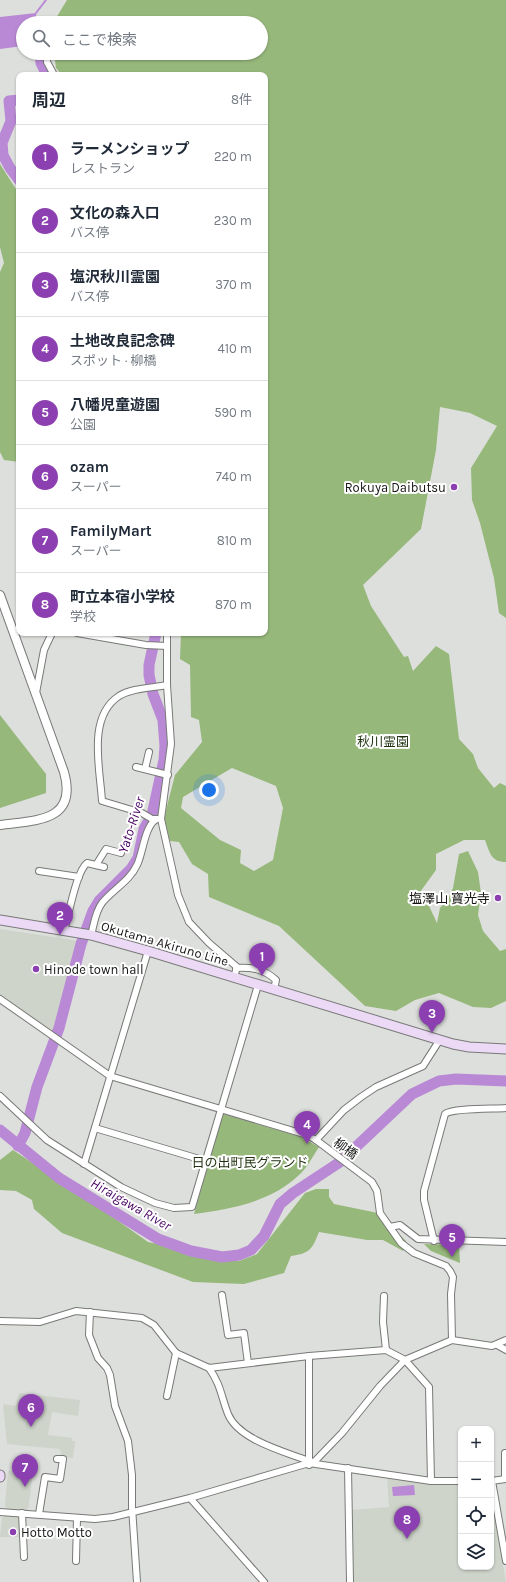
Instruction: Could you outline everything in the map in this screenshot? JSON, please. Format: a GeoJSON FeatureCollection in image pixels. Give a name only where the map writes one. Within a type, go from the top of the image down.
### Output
{"type":"FeatureCollection","features":[{"type":"Feature","properties":{"kind":"main road","name":"Okutama Akiruno Line"},"geometry":{"type":"LineString","coordinates":[[0,920],[91,935],[234,977],[440,1041],[469,1047],[506,1049]]}},
{"type":"Feature","properties":{"kind":"street"},"geometry":{"type":"LineString","coordinates":[[47,60],[52,72]]}},
{"type":"Feature","properties":{"kind":"street"},"geometry":{"type":"LineString","coordinates":[[0,595],[64,772],[68,788],[67,796],[61,808],[47,817],[0,825]]}},
{"type":"Feature","properties":{"kind":"street"},"geometry":{"type":"LineString","coordinates":[[35,694],[44,650],[51,636]]}},
{"type":"Feature","properties":{"kind":"street"},"geometry":{"type":"LineString","coordinates":[[94,636],[146,645],[167,646]]}},
{"type":"Feature","properties":{"kind":"street"},"geometry":{"type":"LineString","coordinates":[[91,935],[100,906],[137,867],[145,838],[158,819],[171,744],[167,685],[167,636]]}},
{"type":"Feature","properties":{"kind":"street"},"geometry":{"type":"LineString","coordinates":[[158,819],[152,819],[142,813],[102,801],[98,731],[100,719],[108,706],[119,696],[144,689],[167,685]]}},
{"type":"Feature","properties":{"kind":"street"},"geometry":{"type":"LineString","coordinates":[[145,769],[150,752]]}},
{"type":"Feature","properties":{"kind":"street"},"geometry":{"type":"LineString","coordinates":[[136,767],[166,774]]}},
{"type":"Feature","properties":{"kind":"street"},"geometry":{"type":"LineString","coordinates":[[158,819],[178,894],[189,922],[236,968],[254,968],[269,974],[276,980],[274,990]]}},
{"type":"Feature","properties":{"kind":"street"},"geometry":{"type":"LineString","coordinates":[[96,865],[106,849],[121,853]]}},
{"type":"Feature","properties":{"kind":"street"},"geometry":{"type":"LineString","coordinates":[[64,930],[79,877],[84,865],[88,863],[104,867]]}},
{"type":"Feature","properties":{"kind":"street"},"geometry":{"type":"LineString","coordinates":[[39,871],[79,877]]}},
{"type":"Feature","properties":{"kind":"street"},"geometry":{"type":"LineString","coordinates":[[84,1164],[148,951]]}},
{"type":"Feature","properties":{"kind":"street"},"geometry":{"type":"LineString","coordinates":[[234,977],[236,968]]}},
{"type":"Feature","properties":{"kind":"street"},"geometry":{"type":"LineString","coordinates":[[0,1096],[47,1140],[145,1200],[174,1208],[192,1207],[258,985]]}},
{"type":"Feature","properties":{"kind":"street","name":"柳橋"},"geometry":{"type":"LineString","coordinates":[[0,1000],[110,1076],[307,1135],[318,1141],[358,1171],[375,1187],[380,1213],[398,1239],[408,1248],[446,1266],[450,1271],[453,1277],[451,1294],[452,1340]]}},
{"type":"Feature","properties":{"kind":"street"},"geometry":{"type":"LineString","coordinates":[[318,1141],[344,1110],[361,1097],[376,1088],[423,1066],[440,1041]]}},
{"type":"Feature","properties":{"kind":"street"},"geometry":{"type":"LineString","coordinates":[[434,1241],[424,1200],[424,1191],[445,1114],[448,1112],[463,1110],[506,1108]]}},
{"type":"Feature","properties":{"kind":"street"},"geometry":{"type":"LineString","coordinates":[[95,1128],[206,1161]]}},
{"type":"Feature","properties":{"kind":"street"},"geometry":{"type":"LineString","coordinates":[[390,1227],[400,1225],[414,1238],[434,1241],[506,1242]]}},
{"type":"Feature","properties":{"kind":"street"},"geometry":{"type":"LineString","coordinates":[[222,1295],[228,1335],[244,1333],[248,1363]]}},
{"type":"Feature","properties":{"kind":"street"},"geometry":{"type":"LineString","coordinates":[[384,1296],[383,1322],[386,1350]]}},
{"type":"Feature","properties":{"kind":"street"},"geometry":{"type":"LineString","coordinates":[[0,1321],[40,1322],[71,1311],[142,1318],[158,1328],[176,1353],[209,1368],[309,1356],[386,1350],[405,1360],[429,1387],[432,1481]]}},
{"type":"Feature","properties":{"kind":"street"},"geometry":{"type":"LineString","coordinates":[[90,1312],[89,1335],[98,1358],[110,1375],[115,1406],[128,1441],[132,1475],[132,1514],[137,1582]]}},
{"type":"Feature","properties":{"kind":"street"},"geometry":{"type":"LineString","coordinates":[[309,1465],[340,1435],[380,1386],[405,1360],[452,1340],[487,1346],[497,1346],[506,1350]]}},
{"type":"Feature","properties":{"kind":"street"},"geometry":{"type":"LineString","coordinates":[[497,1346],[506,1340]]}},
{"type":"Feature","properties":{"kind":"street"},"geometry":{"type":"LineString","coordinates":[[167,1396],[176,1353]]}},
{"type":"Feature","properties":{"kind":"street"},"geometry":{"type":"LineString","coordinates":[[309,1356],[309,1465]]}},
{"type":"Feature","properties":{"kind":"street"},"geometry":{"type":"LineString","coordinates":[[209,1368],[220,1386],[227,1413],[232,1422],[253,1439],[306,1460],[309,1465]]}},
{"type":"Feature","properties":{"kind":"street"},"geometry":{"type":"LineString","coordinates":[[494,1481],[506,1479],[505,1453]]}},
{"type":"Feature","properties":{"kind":"street"},"geometry":{"type":"LineString","coordinates":[[39,1514],[45,1477],[60,1479],[63,1459],[57,1458]]}},
{"type":"Feature","properties":{"kind":"street"},"geometry":{"type":"LineString","coordinates":[[0,1512],[77,1518],[113,1518],[309,1465],[348,1468],[432,1481],[458,1481]]}},
{"type":"Feature","properties":{"kind":"street"},"geometry":{"type":"LineString","coordinates":[[348,1468],[350,1582]]}},
{"type":"Feature","properties":{"kind":"street"},"geometry":{"type":"LineString","coordinates":[[494,1492],[506,1561]]}},
{"type":"Feature","properties":{"kind":"street"},"geometry":{"type":"LineString","coordinates":[[190,1498],[264,1582]]}},
{"type":"Feature","properties":{"kind":"street"},"geometry":{"type":"LineString","coordinates":[[22,1513],[24,1557]]}},
{"type":"Feature","properties":{"kind":"street"},"geometry":{"type":"LineString","coordinates":[[76,1561],[77,1518]]}},
{"type":"Feature","properties":{"kind":"shaded area"},"geometry":{"type":"Polygon","coordinates":[[[36,13],[36,16],[16,16],[16,47],[0,49],[0,17],[36,13]]]}},
{"type":"Feature","properties":{"kind":"shaded area","name":"Hinode town hall"},"geometry":{"type":"Polygon","coordinates":[[[0,929],[80,941],[54,1034],[0,996],[0,929]]]}},
{"type":"Feature","properties":{"kind":"shaded area"},"geometry":{"type":"Polygon","coordinates":[[[19,1393],[80,1400],[78,1416],[52,1412],[48,1435],[72,1438],[72,1441],[75,1441],[73,1458],[60,1457],[61,1452],[59,1449],[7,1444],[3,1404],[16,1406],[19,1393]]]}},
{"type":"Feature","properties":{"kind":"shaded area"},"geometry":{"type":"Polygon","coordinates":[[[8,1471],[33,1472],[28,1510],[7,1509],[5,1506],[8,1471]]]}},
{"type":"Feature","properties":{"kind":"shaded area"},"geometry":{"type":"Polygon","coordinates":[[[387,1477],[458,1483],[458,1570],[494,1570],[494,1514],[506,1582],[353,1582],[352,1510],[389,1507],[387,1477]]]}},
{"type":"Feature","properties":{"kind":"shaded area"},"geometry":{"type":"Polygon","coordinates":[[[414,1485],[415,1495],[393,1496],[392,1487],[414,1485]]]}},
{"type":"Feature","properties":{"kind":"shaded area"},"geometry":{"type":"Polygon","coordinates":[[[6,1515],[20,1516],[21,1537],[0,1537],[2,1518],[6,1515]]]}},
{"type":"Feature","properties":{"kind":"green space","name":"秋川霊園"},"geometry":{"type":"Polygon","coordinates":[[[67,0],[506,0],[506,618],[499,613],[494,578],[480,523],[472,500],[471,468],[497,426],[470,413],[440,407],[436,450],[421,529],[363,585],[371,606],[404,657],[408,656],[413,671],[436,646],[449,654],[459,739],[473,754],[478,768],[494,788],[500,783],[506,786],[506,862],[501,862],[492,856],[485,840],[464,840],[436,854],[436,870],[415,899],[429,906],[437,923],[440,908],[448,899],[453,888],[459,854],[468,851],[478,872],[481,893],[478,915],[483,931],[500,951],[506,949],[506,1001],[491,1008],[473,1007],[439,993],[415,1000],[396,1011],[365,1006],[279,926],[209,897],[208,874],[192,864],[179,842],[170,841],[164,818],[175,775],[202,742],[199,720],[191,717],[190,665],[180,659],[181,636],[268,636],[268,72],[59,72],[56,68],[55,60],[268,60],[268,16],[57,16],[67,0]],[[232,768],[183,797],[181,808],[220,840],[241,850],[240,863],[254,871],[273,860],[283,808],[276,786],[232,768]]]}},
{"type":"Feature","properties":{"kind":"green space"},"geometry":{"type":"Polygon","coordinates":[[[0,164],[16,189],[16,462],[4,460],[0,452],[0,272],[4,263],[0,247],[0,164]]]}},
{"type":"Feature","properties":{"kind":"green space"},"geometry":{"type":"Polygon","coordinates":[[[0,715],[46,774],[46,793],[0,808],[0,715]]]}},
{"type":"Feature","properties":{"kind":"green space","name":"日の出町民グランド"},"geometry":{"type":"Polygon","coordinates":[[[223,1114],[301,1137],[319,1147],[302,1172],[276,1192],[236,1207],[194,1214],[223,1114]]]}},
{"type":"Feature","properties":{"kind":"green space"},"geometry":{"type":"Polygon","coordinates":[[[13,1150],[93,1203],[148,1242],[239,1261],[257,1254],[305,1193],[316,1189],[329,1189],[329,1197],[334,1204],[378,1213],[406,1241],[403,1251],[383,1240],[367,1240],[319,1232],[312,1246],[307,1252],[291,1256],[284,1273],[244,1284],[193,1282],[62,1233],[34,1209],[32,1200],[16,1191],[0,1190],[0,1160],[13,1150]]]}},
{"type":"Feature","properties":{"kind":"green space"},"geometry":{"type":"Polygon","coordinates":[[[424,1244],[459,1245],[460,1263],[431,1251],[424,1244]]]}},
{"type":"Feature","properties":{"kind":"waterway"},"geometry":{"type":"LineString","coordinates":[[36,13],[46,0]]}},
{"type":"Feature","properties":{"kind":"waterway","name":"Yato-River"},"geometry":{"type":"LineString","coordinates":[[41,60],[46,72]]}},
{"type":"Feature","properties":{"kind":"waterway","name":"Yato-River"},"geometry":{"type":"LineString","coordinates":[[16,100],[9,101],[11,121],[2,143],[3,155],[16,176]]}},
{"type":"Feature","properties":{"kind":"waterway","name":"Yato-River"},"geometry":{"type":"LineString","coordinates":[[18,1146],[25,1133],[37,1087],[59,1028],[81,944],[93,911],[99,901],[131,869],[138,858],[144,829],[152,815],[164,760],[165,746],[163,720],[153,694],[149,675],[149,665],[155,636]]}},
{"type":"Feature","properties":{"kind":"waterway","name":"Hiraigawa River"},"geometry":{"type":"LineString","coordinates":[[0,1130],[59,1178],[158,1239],[191,1251],[222,1257],[239,1255],[251,1250],[264,1236],[280,1204],[293,1193],[340,1162],[412,1094],[439,1081],[456,1079],[506,1081]]}},
{"type":"Feature","properties":{"kind":"place","name":"Rokuya Daibutsu"},"geometry":{"type":"Point","coordinates":[454,487]}},
{"type":"Feature","properties":{"kind":"place","name":"塩澤山 寶光寺"},"geometry":{"type":"Point","coordinates":[498,898]}},
{"type":"Feature","properties":{"kind":"place","name":"文化の森入口"},"geometry":{"type":"Point","coordinates":[60,935]}},
{"type":"Feature","properties":{"kind":"place","name":"Hinode town hall"},"geometry":{"type":"Point","coordinates":[36,969]}},
{"type":"Feature","properties":{"kind":"place","name":"ラーメンショップ"},"geometry":{"type":"Point","coordinates":[262,976]}},
{"type":"Feature","properties":{"kind":"place","name":"塩沢秋川霊園"},"geometry":{"type":"Point","coordinates":[432,1033]}},
{"type":"Feature","properties":{"kind":"place","name":"土地改良記念碑"},"geometry":{"type":"Point","coordinates":[307,1144]}},
{"type":"Feature","properties":{"kind":"place","name":"八幡児童遊園"},"geometry":{"type":"Point","coordinates":[452,1257]}},
{"type":"Feature","properties":{"kind":"place","name":"ozam"},"geometry":{"type":"Point","coordinates":[31,1427]}},
{"type":"Feature","properties":{"kind":"place","name":"FamilyMart"},"geometry":{"type":"Point","coordinates":[25,1487]}},
{"type":"Feature","properties":{"kind":"place","name":"Hotto Motto"},"geometry":{"type":"Point","coordinates":[13,1532]}},
{"type":"Feature","properties":{"kind":"place","name":"町立本宿小学校"},"geometry":{"type":"Point","coordinates":[407,1539]}}]}
